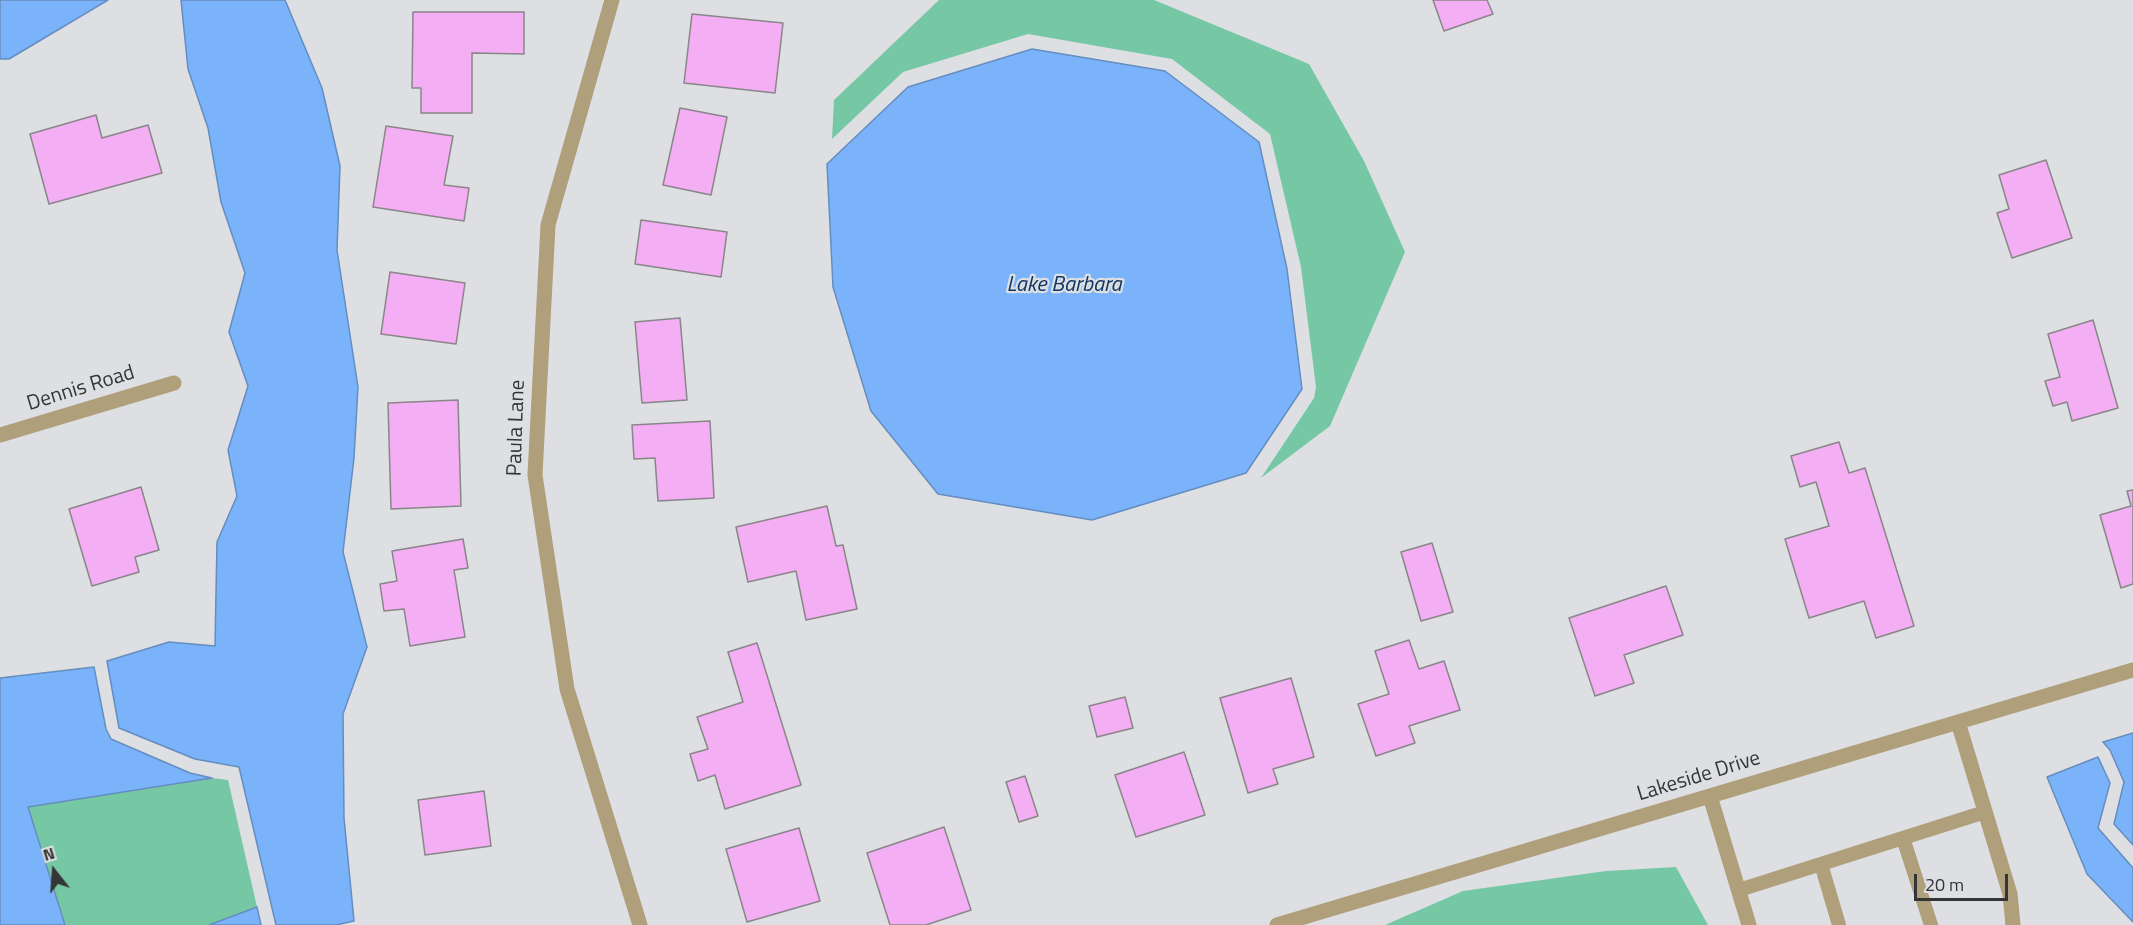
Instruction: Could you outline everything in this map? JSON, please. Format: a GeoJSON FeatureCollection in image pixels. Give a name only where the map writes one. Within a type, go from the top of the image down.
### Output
{"type":"FeatureCollection","features":[{"type":"Feature","properties":{"kind":"street","name":"Paula Lane"},"geometry":{"type":"LineString","coordinates":[[612,0],[548,225],[535,475],[567,688],[639,925]]}},
{"type":"Feature","properties":{"kind":"street","name":"Dennis Road"},"geometry":{"type":"LineString","coordinates":[[0,435],[174,383]]}},
{"type":"Feature","properties":{"kind":"street","name":"Lakeside Drive"},"geometry":{"type":"LineString","coordinates":[[1277,925],[2133,670]]}},
{"type":"Feature","properties":{"kind":"street"},"geometry":{"type":"LineString","coordinates":[[1958,722],[2010,894],[2013,925]]}},
{"type":"Feature","properties":{"kind":"street"},"geometry":{"type":"LineString","coordinates":[[1710,796],[1749,925]]}},
{"type":"Feature","properties":{"kind":"lane"},"geometry":{"type":"LineString","coordinates":[[1739,890],[1985,812]]}},
{"type":"Feature","properties":{"kind":"lane"},"geometry":{"type":"LineString","coordinates":[[1903,838],[1931,925]]}},
{"type":"Feature","properties":{"kind":"lane"},"geometry":{"type":"LineString","coordinates":[[1821,864],[1839,925]]}},
{"type":"Feature","properties":{"kind":"green space"},"geometry":{"type":"Polygon","coordinates":[[[939,0],[1154,0],[1309,64],[1364,161],[1405,252],[1330,426],[1261,478],[1314,398],[1316,387],[1301,267],[1270,134],[1172,59],[1028,34],[903,72],[832,139],[834,100],[939,0]]]}},
{"type":"Feature","properties":{"kind":"green space"},"geometry":{"type":"Polygon","coordinates":[[[212,778],[228,780],[257,907],[209,925],[65,925],[28,807],[212,778]]]}},
{"type":"Feature","properties":{"kind":"green space"},"geometry":{"type":"Polygon","coordinates":[[[1676,867],[1708,925],[1385,925],[1463,891],[1606,871],[1676,867]]]}},
{"type":"Feature","properties":{"kind":"water"},"geometry":{"type":"Polygon","coordinates":[[[0,0],[108,0],[9,59],[0,59],[0,0]]]}},
{"type":"Feature","properties":{"kind":"water"},"geometry":{"type":"Polygon","coordinates":[[[181,0],[285,0],[322,88],[340,166],[337,250],[358,387],[354,458],[343,552],[367,647],[343,714],[344,818],[354,921],[336,925],[276,925],[239,767],[195,759],[119,728],[107,661],[169,642],[215,646],[217,542],[237,496],[228,450],[248,386],[229,332],[245,273],[221,202],[208,128],[188,69],[181,0]]]}},
{"type":"Feature","properties":{"kind":"water","name":"Lake Barbara"},"geometry":{"type":"Polygon","coordinates":[[[1032,49],[1165,71],[1259,142],[1287,269],[1302,389],[1246,473],[1092,520],[938,494],[871,411],[833,287],[827,164],[908,87],[1032,49]]]}},
{"type":"Feature","properties":{"kind":"water"},"geometry":{"type":"Polygon","coordinates":[[[94,667],[106,729],[111,739],[190,773],[212,778],[28,807],[65,925],[0,925],[0,678],[94,667]]]}},
{"type":"Feature","properties":{"kind":"water"},"geometry":{"type":"Polygon","coordinates":[[[2133,733],[2133,845],[2114,824],[2124,782],[2110,750],[2103,742],[2133,733]]]}},
{"type":"Feature","properties":{"kind":"water"},"geometry":{"type":"Polygon","coordinates":[[[2098,757],[2110,783],[2098,828],[2133,868],[2133,922],[2087,874],[2047,777],[2098,757]]]}},
{"type":"Feature","properties":{"kind":"water"},"geometry":{"type":"Polygon","coordinates":[[[257,907],[261,925],[209,925],[257,907]]]}},
{"type":"Feature","properties":{"kind":"building"},"geometry":{"type":"Polygon","coordinates":[[[1433,0],[1487,0],[1493,14],[1444,31],[1433,0]]]}},
{"type":"Feature","properties":{"kind":"building"},"geometry":{"type":"Polygon","coordinates":[[[413,12],[524,12],[524,54],[472,53],[472,113],[421,113],[421,88],[412,88],[413,12]]]}},
{"type":"Feature","properties":{"kind":"building"},"geometry":{"type":"Polygon","coordinates":[[[692,14],[783,23],[775,93],[684,83],[692,14]]]}},
{"type":"Feature","properties":{"kind":"building"},"geometry":{"type":"Polygon","coordinates":[[[680,108],[727,117],[711,195],[663,185],[680,108]]]}},
{"type":"Feature","properties":{"kind":"building"},"geometry":{"type":"Polygon","coordinates":[[[96,115],[102,138],[148,125],[162,173],[49,204],[30,134],[96,115]]]}},
{"type":"Feature","properties":{"kind":"building"},"geometry":{"type":"Polygon","coordinates":[[[386,126],[453,136],[444,185],[469,188],[464,221],[373,207],[386,126]]]}},
{"type":"Feature","properties":{"kind":"building"},"geometry":{"type":"Polygon","coordinates":[[[2046,160],[2072,238],[2012,258],[1997,213],[2009,209],[1999,175],[2046,160]]]}},
{"type":"Feature","properties":{"kind":"building"},"geometry":{"type":"Polygon","coordinates":[[[641,220],[727,232],[721,277],[635,264],[641,220]]]}},
{"type":"Feature","properties":{"kind":"building"},"geometry":{"type":"Polygon","coordinates":[[[390,272],[465,283],[456,344],[381,334],[390,272]]]}},
{"type":"Feature","properties":{"kind":"building"},"geometry":{"type":"Polygon","coordinates":[[[680,318],[687,400],[642,403],[635,322],[680,318]]]}},
{"type":"Feature","properties":{"kind":"building"},"geometry":{"type":"Polygon","coordinates":[[[2093,320],[2118,408],[2072,421],[2067,402],[2053,406],[2045,381],[2060,377],[2048,334],[2093,320]]]}},
{"type":"Feature","properties":{"kind":"building"},"geometry":{"type":"Polygon","coordinates":[[[458,400],[461,506],[391,509],[388,403],[458,400]]]}},
{"type":"Feature","properties":{"kind":"building"},"geometry":{"type":"Polygon","coordinates":[[[710,421],[714,498],[658,501],[655,458],[634,459],[632,425],[710,421]]]}},
{"type":"Feature","properties":{"kind":"building"},"geometry":{"type":"Polygon","coordinates":[[[1839,442],[1849,473],[1865,468],[1914,626],[1876,638],[1864,601],[1809,618],[1785,539],[1829,526],[1816,482],[1800,487],[1791,456],[1839,442]]]}},
{"type":"Feature","properties":{"kind":"building"},"geometry":{"type":"Polygon","coordinates":[[[141,487],[159,550],[135,557],[139,572],[92,586],[69,509],[141,487]]]}},
{"type":"Feature","properties":{"kind":"building"},"geometry":{"type":"Polygon","coordinates":[[[2133,490],[2133,584],[2121,588],[2100,515],[2131,506],[2127,491],[2133,490]]]}},
{"type":"Feature","properties":{"kind":"building"},"geometry":{"type":"Polygon","coordinates":[[[827,506],[836,546],[843,545],[857,609],[806,620],[796,571],[748,582],[736,527],[827,506]]]}},
{"type":"Feature","properties":{"kind":"building"},"geometry":{"type":"Polygon","coordinates":[[[463,539],[468,568],[454,570],[465,637],[410,646],[404,609],[384,611],[380,584],[397,581],[392,551],[463,539]]]}},
{"type":"Feature","properties":{"kind":"building"},"geometry":{"type":"Polygon","coordinates":[[[1432,543],[1453,612],[1421,621],[1401,552],[1432,543]]]}},
{"type":"Feature","properties":{"kind":"building"},"geometry":{"type":"Polygon","coordinates":[[[1666,586],[1683,635],[1624,655],[1634,683],[1595,696],[1569,618],[1666,586]]]}},
{"type":"Feature","properties":{"kind":"building"},"geometry":{"type":"Polygon","coordinates":[[[1409,640],[1419,669],[1444,661],[1460,710],[1409,726],[1415,743],[1376,756],[1358,704],[1389,694],[1375,651],[1409,640]]]}},
{"type":"Feature","properties":{"kind":"building"},"geometry":{"type":"Polygon","coordinates":[[[757,643],[801,785],[725,809],[715,775],[698,781],[690,754],[708,749],[697,717],[743,702],[728,652],[757,643]]]}},
{"type":"Feature","properties":{"kind":"building"},"geometry":{"type":"Polygon","coordinates":[[[1291,678],[1314,757],[1273,769],[1278,784],[1248,793],[1220,698],[1291,678]]]}},
{"type":"Feature","properties":{"kind":"building"},"geometry":{"type":"Polygon","coordinates":[[[1125,697],[1133,728],[1097,737],[1089,706],[1125,697]]]}},
{"type":"Feature","properties":{"kind":"building"},"geometry":{"type":"Polygon","coordinates":[[[1184,752],[1205,815],[1136,837],[1115,775],[1184,752]]]}},
{"type":"Feature","properties":{"kind":"building"},"geometry":{"type":"Polygon","coordinates":[[[1025,776],[1038,816],[1019,822],[1006,782],[1025,776]]]}},
{"type":"Feature","properties":{"kind":"building"},"geometry":{"type":"Polygon","coordinates":[[[484,791],[491,846],[425,855],[418,800],[484,791]]]}},
{"type":"Feature","properties":{"kind":"building"},"geometry":{"type":"Polygon","coordinates":[[[944,827],[971,910],[926,925],[890,925],[867,853],[944,827]]]}},
{"type":"Feature","properties":{"kind":"building"},"geometry":{"type":"Polygon","coordinates":[[[799,828],[820,901],[747,922],[726,849],[799,828]]]}}]}
